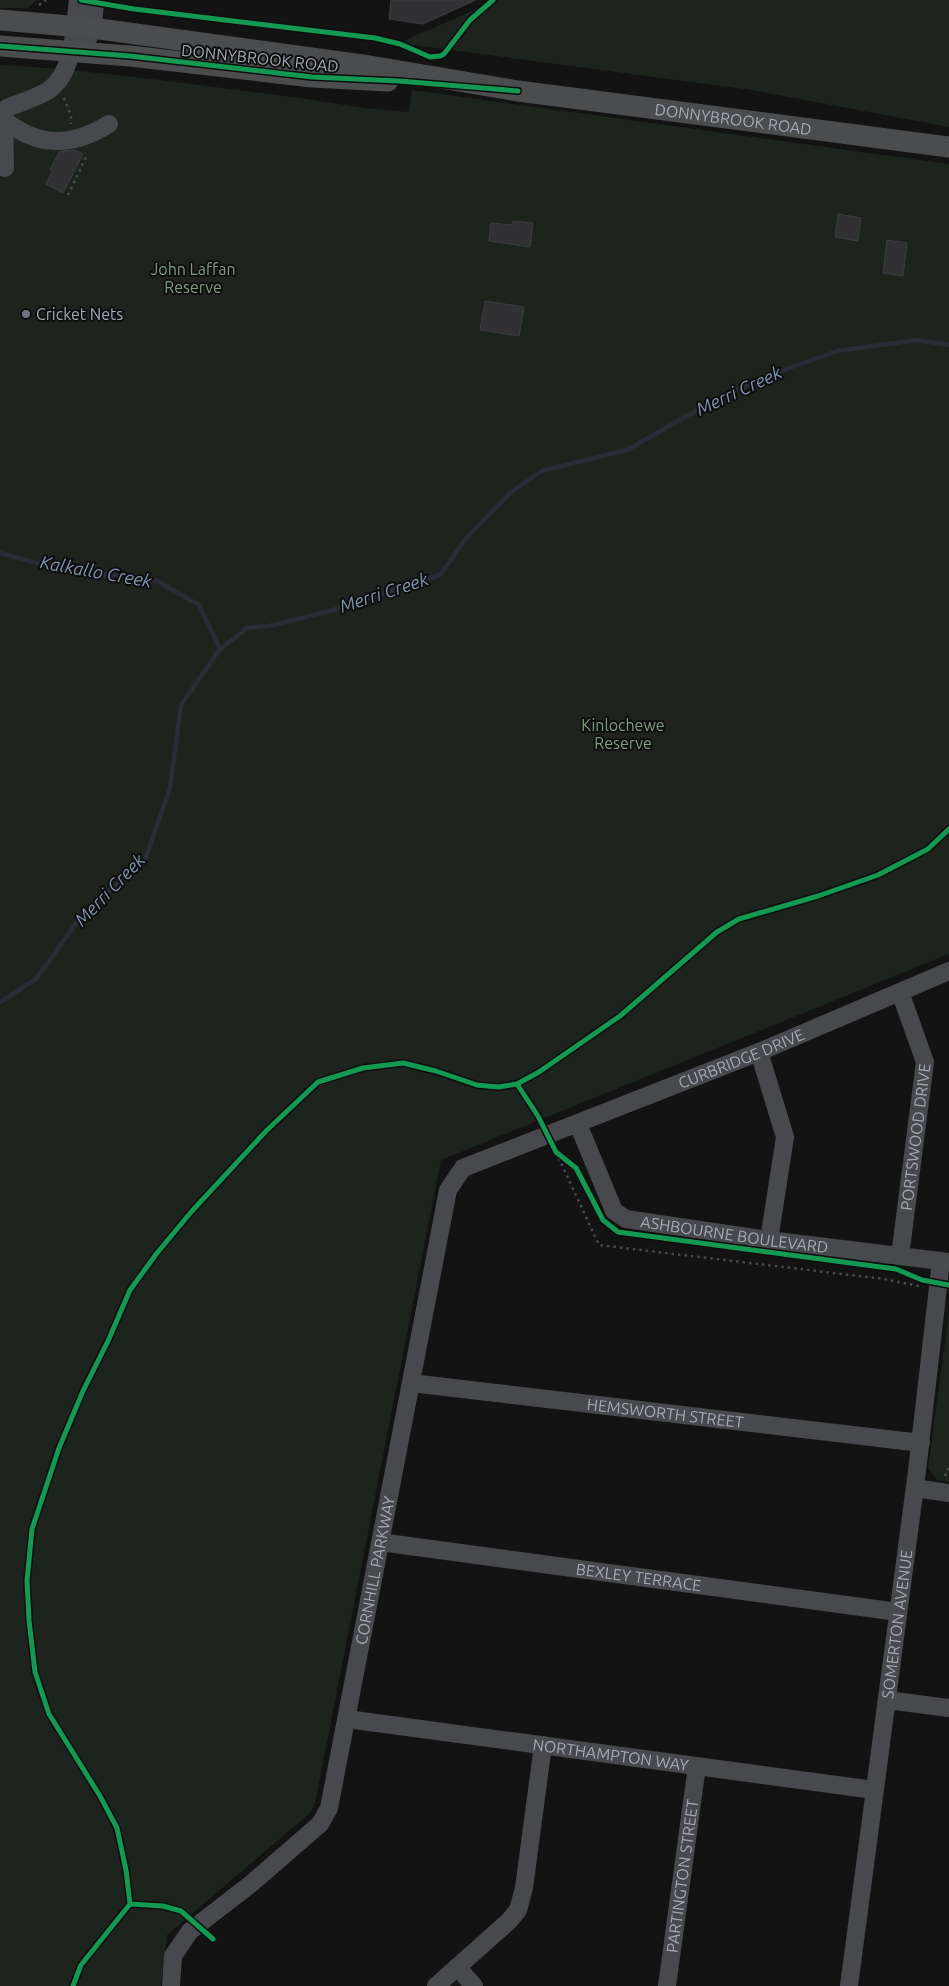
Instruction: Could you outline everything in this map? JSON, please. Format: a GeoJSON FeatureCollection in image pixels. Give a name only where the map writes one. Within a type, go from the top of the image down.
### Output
{"type":"FeatureCollection","features":[{"type":"Feature","properties":{"kind":"main road","name":"DONNYBROOK ROAD"},"geometry":{"type":"LineString","coordinates":[[0,20],[83,27],[370,66],[518,91],[949,146]]}},
{"type":"Feature","properties":{"kind":"main road","name":"DONNYBROOK ROAD"},"geometry":{"type":"LineString","coordinates":[[0,46],[71,51],[312,77],[399,81],[518,91]]}},
{"type":"Feature","properties":{"kind":"street"},"geometry":{"type":"LineString","coordinates":[[78,0],[83,27]]}},
{"type":"Feature","properties":{"kind":"street"},"geometry":{"type":"LineString","coordinates":[[5,168],[4,112],[7,108],[51,89],[60,78],[95,0]]}},
{"type":"Feature","properties":{"kind":"street"},"geometry":{"type":"LineString","coordinates":[[3,119],[24,132],[49,141],[72,141],[109,124]]}},
{"type":"Feature","properties":{"kind":"street","name":"CURBRIDGE DRIVE"},"geometry":{"type":"LineString","coordinates":[[540,1138],[759,1052],[949,971]]}},
{"type":"Feature","properties":{"kind":"street","name":"PORTSWOOD DRIVE"},"geometry":{"type":"LineString","coordinates":[[900,992],[925,1062],[900,1256]]}},
{"type":"Feature","properties":{"kind":"street"},"geometry":{"type":"LineString","coordinates":[[759,1052],[785,1137],[769,1240]]}},
{"type":"Feature","properties":{"kind":"street","name":"ASHBOURNE BOULEVARD"},"geometry":{"type":"LineString","coordinates":[[578,1124],[614,1211],[626,1219],[769,1240],[945,1261]]}},
{"type":"Feature","properties":{"kind":"street","name":"CORNHILL PARKWAY"},"geometry":{"type":"LineString","coordinates":[[171,1986],[173,1956],[190,1931],[252,1883],[320,1824],[326,1816],[332,1797],[448,1190],[463,1168],[540,1138]]}},
{"type":"Feature","properties":{"kind":"street","name":"SOMERTON AVENUE"},"geometry":{"type":"LineString","coordinates":[[849,1986],[945,1261]]}},
{"type":"Feature","properties":{"kind":"street","name":"HEMSWORTH STREET"},"geometry":{"type":"LineString","coordinates":[[411,1384],[921,1443]]}},
{"type":"Feature","properties":{"kind":"street"},"geometry":{"type":"LineString","coordinates":[[915,1488],[949,1493]]}},
{"type":"Feature","properties":{"kind":"street","name":"BEXLEY TERRACE"},"geometry":{"type":"LineString","coordinates":[[380,1542],[898,1612]]}},
{"type":"Feature","properties":{"kind":"street"},"geometry":{"type":"LineString","coordinates":[[887,1700],[949,1708]]}},
{"type":"Feature","properties":{"kind":"street","name":"NORTHAMPTON WAY"},"geometry":{"type":"LineString","coordinates":[[347,1719],[874,1790]]}},
{"type":"Feature","properties":{"kind":"street"},"geometry":{"type":"LineString","coordinates":[[436,1986],[518,1910],[522,1899],[543,1745]]}},
{"type":"Feature","properties":{"kind":"street","name":"PARTINGTON STREET"},"geometry":{"type":"LineString","coordinates":[[667,1986],[697,1766]]}},
{"type":"Feature","properties":{"kind":"street"},"geometry":{"type":"LineString","coordinates":[[457,1967],[474,1986]]}},
{"type":"Feature","properties":{"kind":"path"},"geometry":{"type":"LineString","coordinates":[[540,1138],[569,1163]]}},
{"type":"Feature","properties":{"kind":"green space"},"geometry":{"type":"Polygon","coordinates":[[[0,0],[37,0],[28,8],[0,8],[0,0]]]}},
{"type":"Feature","properties":{"kind":"green space"},"geometry":{"type":"Polygon","coordinates":[[[497,0],[949,0],[949,127],[752,90],[399,43],[497,0]]]}},
{"type":"Feature","properties":{"kind":"green space","name":"Kinlochewe Reserve"},"geometry":{"type":"Polygon","coordinates":[[[0,65],[142,78],[409,112],[412,90],[949,164],[949,954],[441,1160],[315,1803],[309,1814],[167,1935],[161,1986],[0,1986],[0,65]]]}},
{"type":"Feature","properties":{"kind":"green space"},"geometry":{"type":"Polygon","coordinates":[[[949,1312],[949,1482],[937,1480],[928,1468],[949,1312]]]}},
{"type":"Feature","properties":{"kind":"building"},"geometry":{"type":"Polygon","coordinates":[[[391,0],[476,0],[423,24],[389,19],[391,0]]]}},
{"type":"Feature","properties":{"kind":"building"},"geometry":{"type":"Polygon","coordinates":[[[75,150],[83,154],[63,193],[46,184],[52,172],[50,170],[60,151],[75,150]]]}},
{"type":"Feature","properties":{"kind":"building"},"geometry":{"type":"Polygon","coordinates":[[[838,214],[861,218],[858,241],[835,237],[838,214]]]}},
{"type":"Feature","properties":{"kind":"building"},"geometry":{"type":"Polygon","coordinates":[[[513,221],[533,223],[530,247],[489,241],[491,223],[513,225],[513,221]]]}},
{"type":"Feature","properties":{"kind":"building"},"geometry":{"type":"Polygon","coordinates":[[[887,240],[907,243],[903,276],[883,273],[887,240]]]}},
{"type":"Feature","properties":{"kind":"building"},"geometry":{"type":"Polygon","coordinates":[[[485,301],[524,307],[519,336],[480,330],[485,301]]]}},
{"type":"Feature","properties":{"kind":"waterway","name":"Merri Creek"},"geometry":{"type":"LineString","coordinates":[[0,1002],[36,979],[82,915],[145,860],[170,788],[181,705],[220,649],[247,628],[269,626],[333,610],[440,575],[468,536],[510,493],[542,471],[627,450],[715,400],[770,375],[837,351],[917,340],[949,345]]}},
{"type":"Feature","properties":{"kind":"waterway","name":"Kalkallo Creek"},"geometry":{"type":"LineString","coordinates":[[0,553],[55,568],[157,581],[199,605],[220,649]]}},
{"type":"Feature","properties":{"kind":"cycle path"},"geometry":{"type":"LineString","coordinates":[[81,0],[134,9],[375,38],[400,44],[430,57],[444,54],[470,20],[493,0]]}},
{"type":"Feature","properties":{"kind":"cycle path"},"geometry":{"type":"LineString","coordinates":[[0,46],[130,56],[312,77],[399,81],[518,91]]}},
{"type":"Feature","properties":{"kind":"cycle path"},"geometry":{"type":"LineString","coordinates":[[73,1986],[81,1965],[130,1904],[126,1870],[117,1828],[100,1796],[49,1714],[35,1672],[27,1581],[32,1529],[59,1448],[83,1391],[108,1341],[130,1290],[157,1253],[192,1211],[266,1131],[318,1082],[363,1068],[403,1063],[436,1071],[477,1085],[498,1087],[517,1084],[539,1072],[620,1016],[717,932],[739,919],[818,896],[878,875],[928,849],[949,829]]}},
{"type":"Feature","properties":{"kind":"cycle path"},"geometry":{"type":"LineString","coordinates":[[517,1084],[538,1116],[556,1152],[576,1168],[603,1220],[618,1232],[896,1269],[922,1280],[949,1285]]}},
{"type":"Feature","properties":{"kind":"cycle path"},"geometry":{"type":"LineString","coordinates":[[130,1904],[163,1906],[181,1911],[213,1939]]}},
{"type":"Feature","properties":{"kind":"place","name":"Cricket Nets"},"geometry":{"type":"Point","coordinates":[26,314]}},
{"type":"Feature","properties":{"kind":"park label","name":"John Laffan Reserve"},"geometry":{"type":"Point","coordinates":[193,278]}}]}
